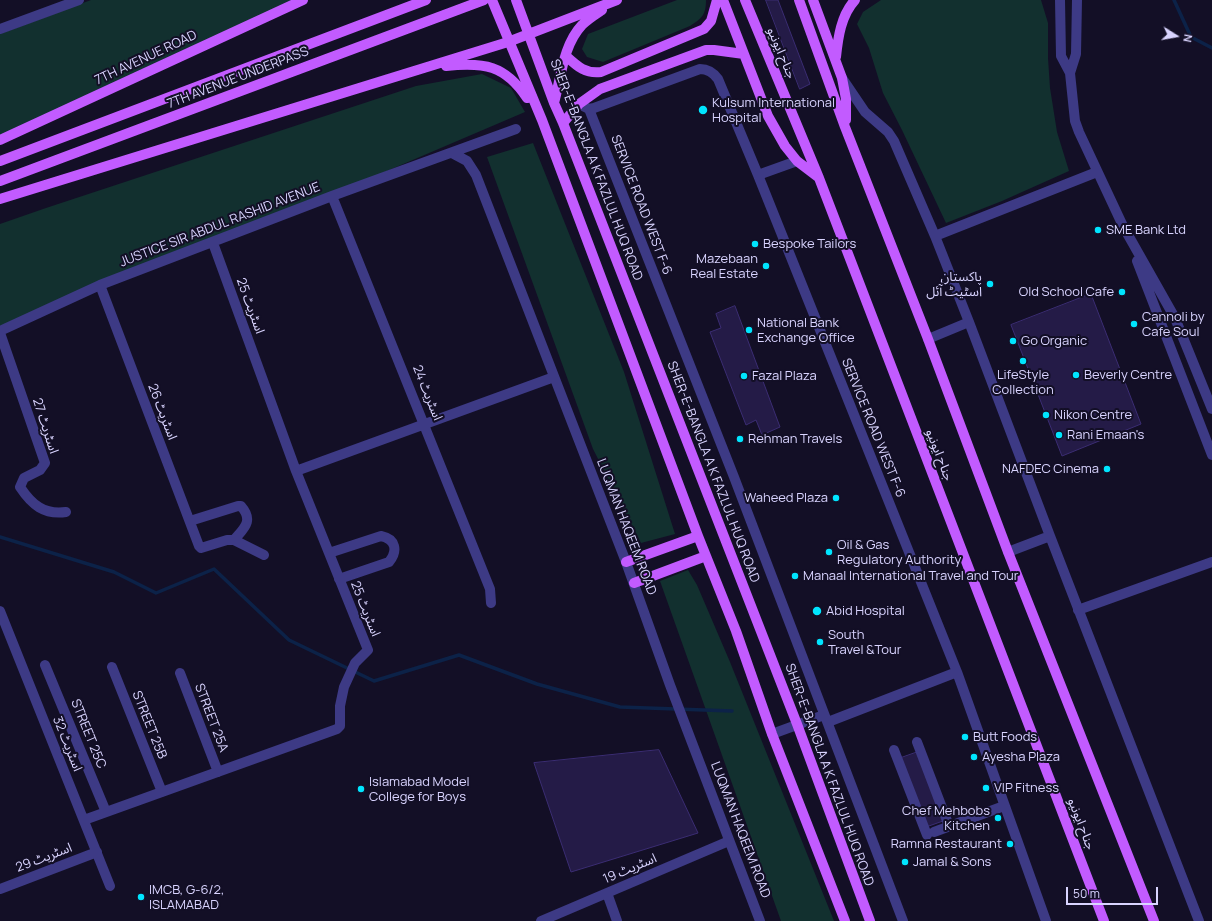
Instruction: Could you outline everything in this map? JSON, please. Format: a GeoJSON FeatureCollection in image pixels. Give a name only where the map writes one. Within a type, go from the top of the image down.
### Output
{"type":"FeatureCollection","features":[{"type":"Feature","properties":{"kind":"main road","name":"7TH AVENUE ROAD"},"geometry":{"type":"LineString","coordinates":[[0,140],[303,0]]}},
{"type":"Feature","properties":{"kind":"main road","name":"7TH AVENUE UNDERPASS"},"geometry":{"type":"LineString","coordinates":[[0,161],[426,0]]}},
{"type":"Feature","properties":{"kind":"main road","name":"7TH AVENUE UNDERPASS"},"geometry":{"type":"LineString","coordinates":[[0,181],[484,0]]}},
{"type":"Feature","properties":{"kind":"main road"},"geometry":{"type":"LineString","coordinates":[[492,0],[508,42],[542,120],[698,536],[736,631],[772,734],[845,921]]}},
{"type":"Feature","properties":{"kind":"main road","name":"SHER-E-BANGLA A K FAZLUL HUQ ROAD"},"geometry":{"type":"LineString","coordinates":[[516,0],[554,103],[798,724],[870,921]]}},
{"type":"Feature","properties":{"kind":"main road"},"geometry":{"type":"LineString","coordinates":[[566,56],[588,72],[601,72],[704,29],[711,21],[717,0]]}},
{"type":"Feature","properties":{"kind":"main road"},"geometry":{"type":"LineString","coordinates":[[723,0],[768,116],[785,146],[798,161],[819,178]]}},
{"type":"Feature","properties":{"kind":"main road","name":"جناح ایونیو"},"geometry":{"type":"LineString","coordinates":[[745,0],[819,178],[1104,921]]}},
{"type":"Feature","properties":{"kind":"main road"},"geometry":{"type":"LineString","coordinates":[[799,0],[845,127],[928,339],[1008,552],[1154,921]]}},
{"type":"Feature","properties":{"kind":"main road"},"geometry":{"type":"LineString","coordinates":[[813,0],[842,78],[846,99],[845,127]]}},
{"type":"Feature","properties":{"kind":"main road"},"geometry":{"type":"LineString","coordinates":[[836,60],[837,41],[844,17],[855,0]]}},
{"type":"Feature","properties":{"kind":"main road"},"geometry":{"type":"LineString","coordinates":[[0,198],[508,42],[614,1]]}},
{"type":"Feature","properties":{"kind":"main road"},"geometry":{"type":"LineString","coordinates":[[554,103],[566,56],[573,39],[582,25],[614,1]]}},
{"type":"Feature","properties":{"kind":"main road"},"geometry":{"type":"LineString","coordinates":[[563,123],[579,104],[600,89],[706,50],[744,54]]}},
{"type":"Feature","properties":{"kind":"main road"},"geometry":{"type":"LineString","coordinates":[[428,67],[468,64],[484,65],[499,70],[518,85],[542,120]]}},
{"type":"Feature","properties":{"kind":"main road"},"geometry":{"type":"LineString","coordinates":[[626,562],[698,536]]}},
{"type":"Feature","properties":{"kind":"main road"},"geometry":{"type":"LineString","coordinates":[[634,583],[706,556]]}},
{"type":"Feature","properties":{"kind":"street"},"geometry":{"type":"LineString","coordinates":[[0,29],[59,4],[79,0]]}},
{"type":"Feature","properties":{"kind":"street"},"geometry":{"type":"LineString","coordinates":[[1060,0],[1061,56],[1070,73],[1075,121],[1079,132],[1123,226],[1175,318],[1212,409]]}},
{"type":"Feature","properties":{"kind":"street"},"geometry":{"type":"LineString","coordinates":[[1070,73],[1076,54],[1077,0]]}},
{"type":"Feature","properties":{"kind":"street","name":"SERVICE ROAD WEST F-6"},"geometry":{"type":"LineString","coordinates":[[903,921],[734,477],[589,109],[604,106],[700,69],[711,71],[718,79],[758,175],[956,672],[1046,921]]}},
{"type":"Feature","properties":{"kind":"street"},"geometry":{"type":"LineString","coordinates":[[842,78],[865,112],[888,132],[894,142],[935,236],[1199,921]]}},
{"type":"Feature","properties":{"kind":"street"},"geometry":{"type":"LineString","coordinates":[[579,104],[589,109]]}},
{"type":"Feature","properties":{"kind":"street","name":"JUSTICE SIR ABDUL RASHID AVENUE"},"geometry":{"type":"LineString","coordinates":[[0,332],[100,285],[332,196],[452,153],[516,128]]}},
{"type":"Feature","properties":{"kind":"street","name":"LUQMAN HAQEEM ROAD"},"geometry":{"type":"LineString","coordinates":[[452,153],[467,160],[476,174],[634,583],[670,685],[685,720],[760,921]]}},
{"type":"Feature","properties":{"kind":"street"},"geometry":{"type":"LineString","coordinates":[[758,175],[798,161]]}},
{"type":"Feature","properties":{"kind":"street"},"geometry":{"type":"LineString","coordinates":[[935,236],[1097,172]]}},
{"type":"Feature","properties":{"kind":"street","name":"اسٹریٹ 24"},"geometry":{"type":"LineString","coordinates":[[332,196],[490,589],[491,603]]}},
{"type":"Feature","properties":{"kind":"street"},"geometry":{"type":"LineString","coordinates":[[1123,226],[1212,455]]}},
{"type":"Feature","properties":{"kind":"street","name":"اسٹریٹ 25"},"geometry":{"type":"LineString","coordinates":[[84,820],[337,729],[340,726],[340,706],[344,687],[354,663],[368,650],[296,471],[213,242]]}},
{"type":"Feature","properties":{"kind":"street","name":"اسٹریٹ 26"},"geometry":{"type":"LineString","coordinates":[[100,285],[199,546],[201,548],[227,540],[234,540]]}},
{"type":"Feature","properties":{"kind":"street"},"geometry":{"type":"LineString","coordinates":[[928,339],[969,322]]}},
{"type":"Feature","properties":{"kind":"street","name":"اسٹریٹ 27"},"geometry":{"type":"LineString","coordinates":[[0,332],[45,463],[40,470],[24,478],[20,487],[25,494],[42,510],[59,513],[66,512]]}},
{"type":"Feature","properties":{"kind":"street"},"geometry":{"type":"LineString","coordinates":[[296,471],[554,377]]}},
{"type":"Feature","properties":{"kind":"street"},"geometry":{"type":"LineString","coordinates":[[190,521],[241,506],[246,512],[248,519],[247,524],[234,540],[264,555]]}},
{"type":"Feature","properties":{"kind":"street"},"geometry":{"type":"LineString","coordinates":[[329,553],[381,536],[387,537],[392,542],[395,549],[394,556],[389,562],[339,578]]}},
{"type":"Feature","properties":{"kind":"street"},"geometry":{"type":"LineString","coordinates":[[1008,552],[1050,536]]}},
{"type":"Feature","properties":{"kind":"street"},"geometry":{"type":"LineString","coordinates":[[1078,610],[1212,562]]}},
{"type":"Feature","properties":{"kind":"street","name":"اسٹریٹ 32"},"geometry":{"type":"LineString","coordinates":[[0,611],[110,886]]}},
{"type":"Feature","properties":{"kind":"street","name":"STREET 25C"},"geometry":{"type":"LineString","coordinates":[[45,665],[106,812]]}},
{"type":"Feature","properties":{"kind":"street","name":"STREET 25B"},"geometry":{"type":"LineString","coordinates":[[112,667],[162,792]]}},
{"type":"Feature","properties":{"kind":"street"},"geometry":{"type":"LineString","coordinates":[[772,734],[798,724],[826,718],[956,672]]}},
{"type":"Feature","properties":{"kind":"street","name":"STREET 25A"},"geometry":{"type":"LineString","coordinates":[[180,673],[218,772]]}},
{"type":"Feature","properties":{"kind":"street"},"geometry":{"type":"LineString","coordinates":[[917,742],[949,826]]}},
{"type":"Feature","properties":{"kind":"street"},"geometry":{"type":"LineString","coordinates":[[894,750],[930,834],[1004,806]]}},
{"type":"Feature","properties":{"kind":"street","name":"اسٹریٹ 19"},"geometry":{"type":"LineString","coordinates":[[541,921],[729,841]]}},
{"type":"Feature","properties":{"kind":"street","name":"اسٹریٹ 29"},"geometry":{"type":"LineString","coordinates":[[0,889],[97,852]]}},
{"type":"Feature","properties":{"kind":"street"},"geometry":{"type":"LineString","coordinates":[[607,893],[617,921]]}},
{"type":"Feature","properties":{"kind":"green space"},"geometry":{"type":"Polygon","coordinates":[[[91,0],[299,0],[0,137],[0,34],[91,0]]]}},
{"type":"Feature","properties":{"kind":"green space"},"geometry":{"type":"Polygon","coordinates":[[[677,0],[706,0],[704,13],[690,26],[603,62],[587,57],[582,49],[588,34],[677,0]]]}},
{"type":"Feature","properties":{"kind":"green space"},"geometry":{"type":"Polygon","coordinates":[[[881,0],[1041,0],[1048,23],[1050,88],[1057,132],[1069,171],[1002,201],[946,223],[883,93],[869,48],[857,24],[863,12],[881,0]]]}},
{"type":"Feature","properties":{"kind":"green space"},"geometry":{"type":"Polygon","coordinates":[[[482,74],[511,88],[525,112],[305,206],[0,326],[0,224],[416,86],[482,74]]]}},
{"type":"Feature","properties":{"kind":"green space"},"geometry":{"type":"Polygon","coordinates":[[[533,143],[624,372],[675,534],[641,543],[593,449],[487,157],[533,143]]]}},
{"type":"Feature","properties":{"kind":"green space"},"geometry":{"type":"Polygon","coordinates":[[[688,570],[697,585],[730,662],[834,921],[781,921],[660,581],[688,570]]]}},
{"type":"Feature","properties":{"kind":"building"},"geometry":{"type":"Polygon","coordinates":[[[766,0],[778,0],[810,84],[800,89],[766,0]]]}},
{"type":"Feature","properties":{"kind":"building","name":"Beverly Centre"},"geometry":{"type":"Polygon","coordinates":[[[1091,294],[1141,424],[1062,456],[1011,325],[1091,294]]]}},
{"type":"Feature","properties":{"kind":"building","name":"Fazal Plaza"},"geometry":{"type":"Polygon","coordinates":[[[735,306],[780,427],[762,435],[756,420],[746,425],[710,332],[721,328],[716,314],[735,306]]]}},
{"type":"Feature","properties":{"kind":"building"},"geometry":{"type":"Polygon","coordinates":[[[659,750],[698,833],[571,872],[534,763],[659,750]]]}},
{"type":"Feature","properties":{"kind":"building"},"geometry":{"type":"Polygon","coordinates":[[[918,752],[943,821],[926,827],[901,758],[918,752]]]}},
{"type":"Feature","properties":{"kind":"waterway"},"geometry":{"type":"LineString","coordinates":[[1174,0],[1191,37],[1212,48]]}},
{"type":"Feature","properties":{"kind":"waterway"},"geometry":{"type":"LineString","coordinates":[[0,537],[114,572],[156,593],[214,569],[289,640],[374,681],[459,655],[537,684],[620,707],[732,711]]}},
{"type":"Feature","properties":{"kind":"place","name":"Kulsum International Hospital"},"geometry":{"type":"Point","coordinates":[703,110]}},
{"type":"Feature","properties":{"kind":"place","name":"SME Bank Ltd"},"geometry":{"type":"Point","coordinates":[1098,230]}},
{"type":"Feature","properties":{"kind":"place","name":"Bespoke Tailors"},"geometry":{"type":"Point","coordinates":[755,244]}},
{"type":"Feature","properties":{"kind":"place","name":"Mazebaan Real Estate"},"geometry":{"type":"Point","coordinates":[766,266]}},
{"type":"Feature","properties":{"kind":"place","name":"پاکستان اسٹیٹ آئل"},"geometry":{"type":"Point","coordinates":[990,284]}},
{"type":"Feature","properties":{"kind":"place","name":"Old School Cafe"},"geometry":{"type":"Point","coordinates":[1122,292]}},
{"type":"Feature","properties":{"kind":"place","name":"Cannoli by Cafe Soul"},"geometry":{"type":"Point","coordinates":[1134,324]}},
{"type":"Feature","properties":{"kind":"place","name":"National Bank Exchange Office"},"geometry":{"type":"Point","coordinates":[749,330]}},
{"type":"Feature","properties":{"kind":"place","name":"Go Organic"},"geometry":{"type":"Point","coordinates":[1013,341]}},
{"type":"Feature","properties":{"kind":"place","name":"LifeStyle Collection"},"geometry":{"type":"Point","coordinates":[1023,361]}},
{"type":"Feature","properties":{"kind":"place","name":"Beverly Centre"},"geometry":{"type":"Point","coordinates":[1076,375]}},
{"type":"Feature","properties":{"kind":"place","name":"Fazal Plaza"},"geometry":{"type":"Point","coordinates":[744,376]}},
{"type":"Feature","properties":{"kind":"place","name":"Nikon Centre"},"geometry":{"type":"Point","coordinates":[1046,415]}},
{"type":"Feature","properties":{"kind":"place","name":"Rani Emaan's"},"geometry":{"type":"Point","coordinates":[1059,435]}},
{"type":"Feature","properties":{"kind":"place","name":"Rehman Travels"},"geometry":{"type":"Point","coordinates":[740,439]}},
{"type":"Feature","properties":{"kind":"place","name":"NAFDEC Cinema"},"geometry":{"type":"Point","coordinates":[1107,469]}},
{"type":"Feature","properties":{"kind":"place","name":"Waheed Plaza"},"geometry":{"type":"Point","coordinates":[836,498]}},
{"type":"Feature","properties":{"kind":"place","name":"Oil & Gas Regulatory Authority"},"geometry":{"type":"Point","coordinates":[829,552]}},
{"type":"Feature","properties":{"kind":"place","name":"Manaal International Travel and Tour"},"geometry":{"type":"Point","coordinates":[795,576]}},
{"type":"Feature","properties":{"kind":"place","name":"Abid Hospital"},"geometry":{"type":"Point","coordinates":[817,611]}},
{"type":"Feature","properties":{"kind":"place","name":"South Travel &Tour"},"geometry":{"type":"Point","coordinates":[820,642]}},
{"type":"Feature","properties":{"kind":"place","name":"Butt Foods"},"geometry":{"type":"Point","coordinates":[965,737]}},
{"type":"Feature","properties":{"kind":"place","name":"Ayesha Plaza"},"geometry":{"type":"Point","coordinates":[974,757]}},
{"type":"Feature","properties":{"kind":"place","name":"VIP Fitness"},"geometry":{"type":"Point","coordinates":[986,788]}},
{"type":"Feature","properties":{"kind":"place","name":"Islamabad Model College for Boys"},"geometry":{"type":"Point","coordinates":[361,789]}},
{"type":"Feature","properties":{"kind":"place","name":"Chef Mehbobs Kitchen"},"geometry":{"type":"Point","coordinates":[998,818]}},
{"type":"Feature","properties":{"kind":"place","name":"Ramna Restaurant"},"geometry":{"type":"Point","coordinates":[1010,844]}},
{"type":"Feature","properties":{"kind":"place","name":"Jamal & Sons"},"geometry":{"type":"Point","coordinates":[905,862]}},
{"type":"Feature","properties":{"kind":"place","name":"IMCB, G-6/2, ISLAMABAD"},"geometry":{"type":"Point","coordinates":[141,897]}}]}
